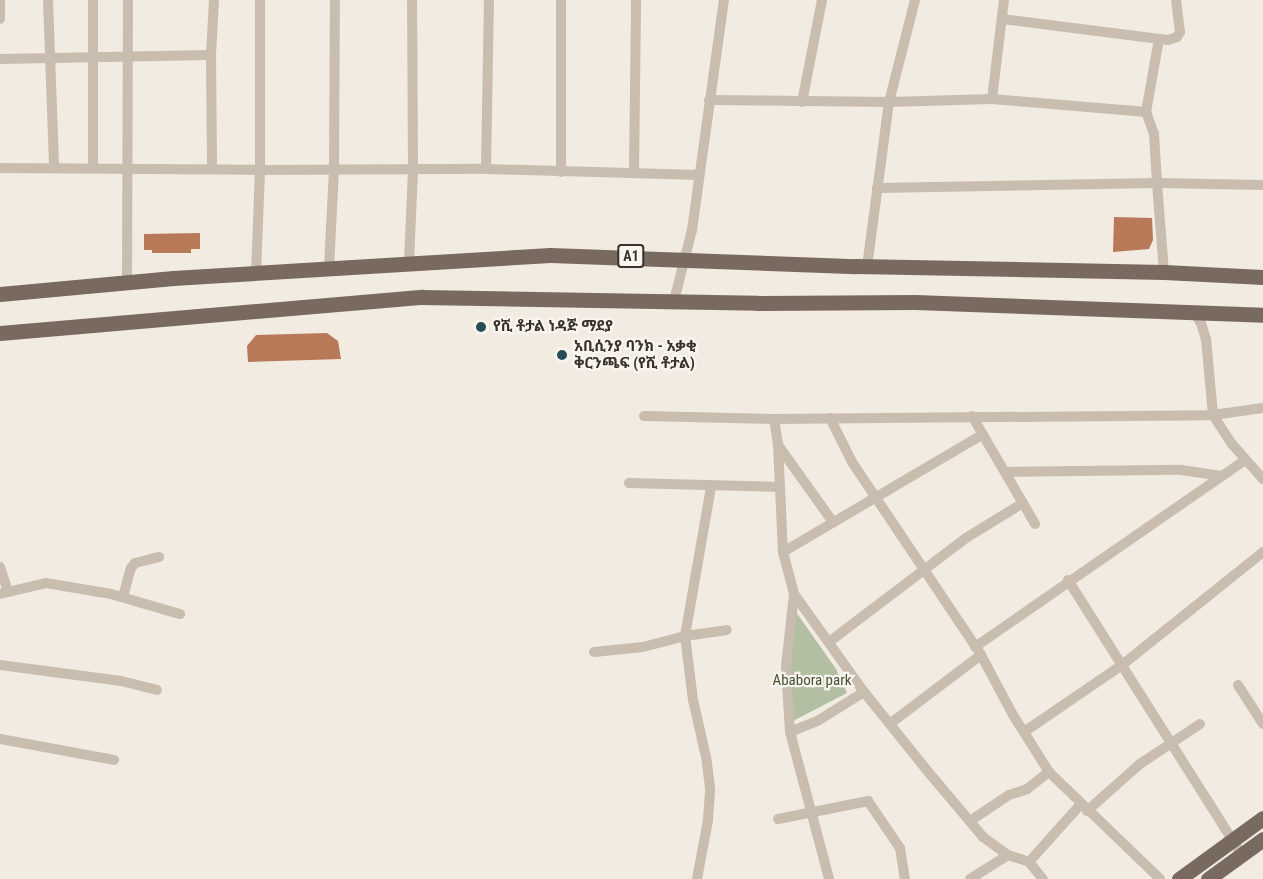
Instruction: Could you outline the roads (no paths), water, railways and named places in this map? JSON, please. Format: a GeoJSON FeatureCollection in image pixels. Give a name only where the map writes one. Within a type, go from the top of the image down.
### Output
{"type":"FeatureCollection","features":[{"type":"Feature","properties":{"kind":"main road","name":"A1"},"geometry":{"type":"LineString","coordinates":[[0,294],[127,282],[410,262],[550,255],[867,266],[1164,272],[1263,277]]}},
{"type":"Feature","properties":{"kind":"main road"},"geometry":{"type":"LineString","coordinates":[[0,333],[422,297],[915,302],[1263,315]]}},
{"type":"Feature","properties":{"kind":"main road"},"geometry":{"type":"LineString","coordinates":[[1179,879],[1263,818]]}},
{"type":"Feature","properties":{"kind":"main road"},"geometry":{"type":"LineString","coordinates":[[1208,879],[1263,839]]}},
{"type":"Feature","properties":{"kind":"street"},"geometry":{"type":"LineString","coordinates":[[0,0],[0,19]]}},
{"type":"Feature","properties":{"kind":"street"},"geometry":{"type":"LineString","coordinates":[[48,0],[54,167]]}},
{"type":"Feature","properties":{"kind":"street"},"geometry":{"type":"LineString","coordinates":[[93,0],[93,167]]}},
{"type":"Feature","properties":{"kind":"street"},"geometry":{"type":"LineString","coordinates":[[127,282],[128,0]]}},
{"type":"Feature","properties":{"kind":"street"},"geometry":{"type":"LineString","coordinates":[[212,169],[211,55],[214,0]]}},
{"type":"Feature","properties":{"kind":"street"},"geometry":{"type":"LineString","coordinates":[[256,273],[260,170],[261,0]]}},
{"type":"Feature","properties":{"kind":"street"},"geometry":{"type":"LineString","coordinates":[[329,268],[334,170],[335,0]]}},
{"type":"Feature","properties":{"kind":"street"},"geometry":{"type":"LineString","coordinates":[[410,262],[413,171],[412,0]]}},
{"type":"Feature","properties":{"kind":"street"},"geometry":{"type":"LineString","coordinates":[[486,170],[489,0]]}},
{"type":"Feature","properties":{"kind":"street"},"geometry":{"type":"LineString","coordinates":[[561,0],[561,172]]}},
{"type":"Feature","properties":{"kind":"street"},"geometry":{"type":"LineString","coordinates":[[634,173],[636,0]]}},
{"type":"Feature","properties":{"kind":"street"},"geometry":{"type":"LineString","coordinates":[[674,301],[692,230],[724,0]]}},
{"type":"Feature","properties":{"kind":"street"},"geometry":{"type":"LineString","coordinates":[[802,102],[822,0]]}},
{"type":"Feature","properties":{"kind":"street"},"geometry":{"type":"LineString","coordinates":[[867,266],[890,102],[915,0]]}},
{"type":"Feature","properties":{"kind":"street"},"geometry":{"type":"LineString","coordinates":[[993,99],[1004,0]]}},
{"type":"Feature","properties":{"kind":"street"},"geometry":{"type":"LineString","coordinates":[[1002,19],[1168,40],[1177,37],[1180,32],[1176,0]]}},
{"type":"Feature","properties":{"kind":"street"},"geometry":{"type":"LineString","coordinates":[[1159,39],[1146,112],[1154,134],[1164,272]]}},
{"type":"Feature","properties":{"kind":"street"},"geometry":{"type":"LineString","coordinates":[[0,59],[211,55]]}},
{"type":"Feature","properties":{"kind":"street"},"geometry":{"type":"LineString","coordinates":[[709,100],[890,102],[993,99],[1146,112]]}},
{"type":"Feature","properties":{"kind":"street"},"geometry":{"type":"LineString","coordinates":[[0,168],[486,170],[699,175]]}},
{"type":"Feature","properties":{"kind":"street"},"geometry":{"type":"LineString","coordinates":[[877,188],[1157,183],[1263,185]]}},
{"type":"Feature","properties":{"kind":"street"},"geometry":{"type":"LineString","coordinates":[[1194,312],[1201,323],[1206,339],[1213,415],[1245,460],[1263,479]]}},
{"type":"Feature","properties":{"kind":"street"},"geometry":{"type":"LineString","coordinates":[[644,416],[774,419],[1213,415],[1263,408]]}},
{"type":"Feature","properties":{"kind":"street"},"geometry":{"type":"LineString","coordinates":[[972,416],[1035,524]]}},
{"type":"Feature","properties":{"kind":"street"},"geometry":{"type":"LineString","coordinates":[[830,417],[852,462],[978,651],[1049,772],[1160,879]]}},
{"type":"Feature","properties":{"kind":"street"},"geometry":{"type":"LineString","coordinates":[[774,419],[778,446],[783,552],[794,594],[786,666],[790,732],[813,811],[829,879]]}},
{"type":"Feature","properties":{"kind":"street"},"geometry":{"type":"LineString","coordinates":[[783,552],[983,434]]}},
{"type":"Feature","properties":{"kind":"street"},"geometry":{"type":"LineString","coordinates":[[778,446],[833,522]]}},
{"type":"Feature","properties":{"kind":"street"},"geometry":{"type":"LineString","coordinates":[[891,723],[1068,580],[1245,460]]}},
{"type":"Feature","properties":{"kind":"street"},"geometry":{"type":"LineString","coordinates":[[1005,472],[1181,470],[1222,476]]}},
{"type":"Feature","properties":{"kind":"street"},"geometry":{"type":"LineString","coordinates":[[629,483],[711,487],[780,487]]}},
{"type":"Feature","properties":{"kind":"street"},"geometry":{"type":"LineString","coordinates":[[697,879],[708,820],[710,788],[706,757],[693,700],[685,636],[711,487]]}},
{"type":"Feature","properties":{"kind":"street"},"geometry":{"type":"LineString","coordinates":[[829,642],[966,538],[1023,503]]}},
{"type":"Feature","properties":{"kind":"street"},"geometry":{"type":"LineString","coordinates":[[1024,732],[1122,665],[1263,552]]}},
{"type":"Feature","properties":{"kind":"street"},"geometry":{"type":"LineString","coordinates":[[123,597],[131,568],[135,563],[159,557]]}},
{"type":"Feature","properties":{"kind":"street"},"geometry":{"type":"LineString","coordinates":[[0,567],[4,593],[46,583],[123,597],[180,614]]}},
{"type":"Feature","properties":{"kind":"street"},"geometry":{"type":"LineString","coordinates":[[1068,580],[1242,855]]}},
{"type":"Feature","properties":{"kind":"street"},"geometry":{"type":"LineString","coordinates":[[794,594],[864,692],[989,844],[1008,855],[1029,862],[1043,879]]}},
{"type":"Feature","properties":{"kind":"street"},"geometry":{"type":"LineString","coordinates":[[594,652],[643,647],[685,636],[727,630]]}},
{"type":"Feature","properties":{"kind":"street"},"geometry":{"type":"LineString","coordinates":[[0,665],[121,681],[157,690]]}},
{"type":"Feature","properties":{"kind":"street"},"geometry":{"type":"LineString","coordinates":[[1238,685],[1263,724]]}},
{"type":"Feature","properties":{"kind":"street"},"geometry":{"type":"LineString","coordinates":[[790,732],[819,720],[864,692]]}},
{"type":"Feature","properties":{"kind":"street"},"geometry":{"type":"LineString","coordinates":[[1029,862],[1084,808],[1134,768],[1200,724]]}},
{"type":"Feature","properties":{"kind":"street"},"geometry":{"type":"LineString","coordinates":[[0,739],[114,760]]}},
{"type":"Feature","properties":{"kind":"street"},"geometry":{"type":"LineString","coordinates":[[970,821],[1009,795],[1027,789],[1049,772]]}},
{"type":"Feature","properties":{"kind":"street"},"geometry":{"type":"LineString","coordinates":[[778,819],[863,801],[871,804],[900,848],[905,879]]}},
{"type":"Feature","properties":{"kind":"street"},"geometry":{"type":"LineString","coordinates":[[970,879],[1008,855]]}},
{"type":"Feature","properties":{"kind":"place","name":"የሺ ቶታል ነዳጅ ማደያ"},"geometry":{"type":"Point","coordinates":[481,327]}},
{"type":"Feature","properties":{"kind":"place","name":"አቢሲንያ ባንክ - አቃቂ ቅርንጫፍ (የሺ ቶታል)"},"geometry":{"type":"Point","coordinates":[562,355]}},
{"type":"Feature","properties":{"kind":"park label","name":"Ababora park"},"geometry":{"type":"Point","coordinates":[812,681]}}]}
